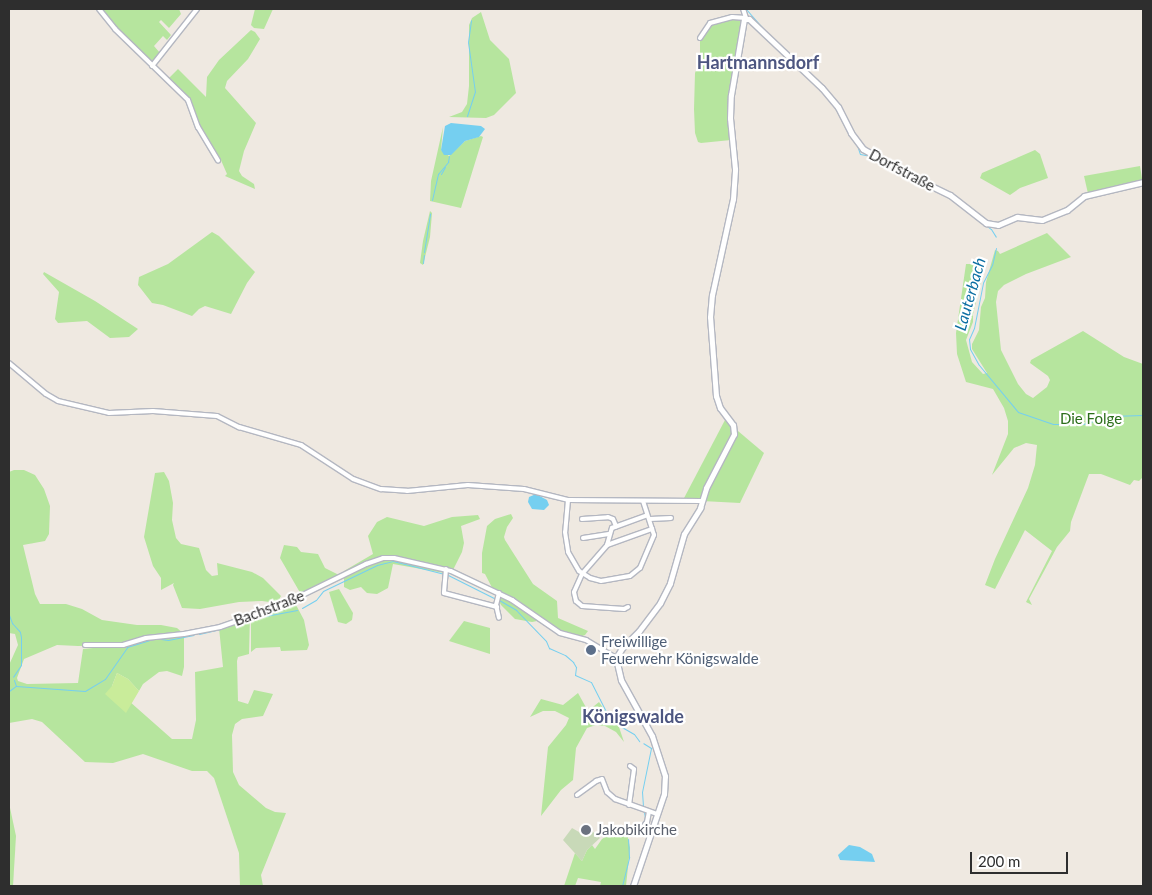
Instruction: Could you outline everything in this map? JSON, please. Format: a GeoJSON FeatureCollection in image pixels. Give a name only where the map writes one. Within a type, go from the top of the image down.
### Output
{"type":"FeatureCollection","features":[{"type":"Feature","properties":{"kind":"street"},"geometry":{"type":"LineString","coordinates":[[99,9],[115,29],[188,100],[198,127],[218,160]]}},
{"type":"Feature","properties":{"kind":"street"},"geometry":{"type":"LineString","coordinates":[[152,66],[197,9]]}},
{"type":"Feature","properties":{"kind":"street"},"geometry":{"type":"LineString","coordinates":[[633,886],[664,791],[662,763],[648,728],[621,680],[616,658],[622,648],[639,631],[660,604],[670,583],[684,534],[700,508],[701,501],[734,434],[733,425],[720,408],[716,396],[710,317],[712,295],[733,199],[734,169],[730,118],[731,95],[739,40],[746,18],[743,9]]}},
{"type":"Feature","properties":{"kind":"street"},"geometry":{"type":"LineString","coordinates":[[700,38],[710,23],[732,17],[746,18]]}},
{"type":"Feature","properties":{"kind":"street","name":"Dorfstraße"},"geometry":{"type":"LineString","coordinates":[[746,18],[790,57],[834,101],[851,133],[864,149],[913,177],[950,195],[986,223],[998,225],[1017,217],[1042,220],[1067,210],[1084,196],[1143,183]]}},
{"type":"Feature","properties":{"kind":"street"},"geometry":{"type":"LineString","coordinates":[[9,363],[46,394],[58,401],[108,413],[153,411],[214,415],[239,427],[301,445],[353,479],[373,487],[400,491],[468,485],[519,488],[568,500],[701,501]]}},
{"type":"Feature","properties":{"kind":"street"},"geometry":{"type":"LineString","coordinates":[[568,500],[565,523],[566,542],[573,564],[582,574],[601,581],[624,578],[635,574],[640,568],[654,535],[643,502]]}},
{"type":"Feature","properties":{"kind":"street"},"geometry":{"type":"LineString","coordinates":[[582,519],[608,517],[613,519],[616,526]]}},
{"type":"Feature","properties":{"kind":"street"},"geometry":{"type":"LineString","coordinates":[[607,545],[609,534],[616,526],[648,517],[671,518]]}},
{"type":"Feature","properties":{"kind":"street"},"geometry":{"type":"LineString","coordinates":[[628,607],[624,610],[580,605],[576,601],[574,592],[582,574],[607,545],[652,529]]}},
{"type":"Feature","properties":{"kind":"street"},"geometry":{"type":"LineString","coordinates":[[583,538],[609,534]]}},
{"type":"Feature","properties":{"kind":"street","name":"Bachstraße"},"geometry":{"type":"LineString","coordinates":[[85,646],[123,645],[146,638],[184,634],[220,627],[280,606],[366,564],[383,558],[394,558],[445,572],[499,593],[560,633],[586,640],[616,658]]}},
{"type":"Feature","properties":{"kind":"street"},"geometry":{"type":"LineString","coordinates":[[445,572],[444,593],[497,602]]}},
{"type":"Feature","properties":{"kind":"street"},"geometry":{"type":"LineString","coordinates":[[499,593],[497,602],[499,618]]}},
{"type":"Feature","properties":{"kind":"street"},"geometry":{"type":"LineString","coordinates":[[628,805],[634,769],[630,766]]}},
{"type":"Feature","properties":{"kind":"street"},"geometry":{"type":"LineString","coordinates":[[577,795],[596,780],[602,779],[610,796],[628,805],[657,814]]}},
{"type":"Feature","properties":{"kind":"street"},"geometry":{"type":"LineString","coordinates":[[614,830],[638,830],[647,822],[649,812]]}},
{"type":"Feature","properties":{"kind":"green space"},"geometry":{"type":"Polygon","coordinates":[[[101,9],[179,9],[181,14],[169,28],[161,20],[159,22],[171,35],[167,40],[163,36],[154,46],[160,53],[151,63],[118,30],[101,9]]]}},
{"type":"Feature","properties":{"kind":"green space"},"geometry":{"type":"Polygon","coordinates":[[[255,9],[273,9],[264,29],[254,28],[251,25],[255,9]]]}},
{"type":"Feature","properties":{"kind":"green space"},"geometry":{"type":"Polygon","coordinates":[[[481,12],[490,40],[509,59],[516,93],[494,115],[486,118],[449,117],[462,112],[467,104],[469,86],[469,25],[472,18],[481,12]]]}},
{"type":"Feature","properties":{"kind":"green space"},"geometry":{"type":"Polygon","coordinates":[[[732,18],[743,19],[731,86],[731,140],[701,143],[698,142],[695,133],[694,109],[695,73],[700,61],[700,38],[710,23],[732,18]]]}},
{"type":"Feature","properties":{"kind":"green space"},"geometry":{"type":"Polygon","coordinates":[[[251,30],[260,39],[248,59],[227,81],[225,88],[256,123],[244,151],[239,171],[242,176],[254,184],[255,189],[225,176],[227,174],[220,158],[201,130],[193,108],[168,79],[178,69],[206,97],[207,77],[219,60],[251,30]]]}},
{"type":"Feature","properties":{"kind":"green space"},"geometry":{"type":"Polygon","coordinates":[[[443,127],[441,150],[449,156],[465,141],[483,137],[461,208],[430,201],[431,181],[443,127]]]}},
{"type":"Feature","properties":{"kind":"green space"},"geometry":{"type":"Polygon","coordinates":[[[1035,150],[1040,154],[1048,178],[1020,188],[1010,195],[980,178],[982,173],[1035,150]]]}},
{"type":"Feature","properties":{"kind":"green space"},"geometry":{"type":"Polygon","coordinates":[[[1140,166],[1143,185],[1089,198],[1084,176],[1140,166]]]}},
{"type":"Feature","properties":{"kind":"green space"},"geometry":{"type":"Polygon","coordinates":[[[430,211],[432,213],[430,237],[423,265],[420,263],[430,211]]]}},
{"type":"Feature","properties":{"kind":"green space"},"geometry":{"type":"Polygon","coordinates":[[[212,232],[219,236],[255,272],[231,314],[205,306],[192,316],[152,303],[138,285],[139,277],[168,264],[212,232]]]}},
{"type":"Feature","properties":{"kind":"green space","name":"Die Folge"},"geometry":{"type":"Polygon","coordinates":[[[1047,233],[1071,257],[1026,274],[1004,285],[998,291],[996,302],[1001,350],[1018,384],[1026,394],[1033,398],[1047,387],[1050,380],[1048,376],[1030,363],[1031,360],[1083,331],[1124,357],[1143,364],[1143,477],[1139,481],[1134,480],[1130,485],[1101,474],[1089,474],[1071,522],[1070,531],[1057,547],[1029,599],[1032,605],[1026,602],[1052,551],[1025,530],[995,589],[985,585],[1028,488],[1035,465],[1037,445],[1026,443],[1014,448],[992,475],[1008,434],[1008,421],[1004,408],[993,389],[966,382],[957,354],[956,333],[966,264],[985,264],[973,314],[973,322],[966,340],[972,362],[983,374],[987,373],[972,349],[972,344],[979,330],[986,282],[995,250],[1000,254],[1047,233]]]}},
{"type":"Feature","properties":{"kind":"green space"},"geometry":{"type":"Polygon","coordinates":[[[44,272],[95,301],[138,329],[129,337],[110,338],[87,321],[58,323],[55,319],[59,292],[43,274],[44,272]]]}},
{"type":"Feature","properties":{"kind":"green space"},"geometry":{"type":"Polygon","coordinates":[[[725,420],[764,453],[740,503],[683,500],[725,420]]]}},
{"type":"Feature","properties":{"kind":"green space"},"geometry":{"type":"Polygon","coordinates":[[[24,470],[35,475],[44,489],[50,506],[49,534],[45,541],[23,545],[35,594],[40,604],[66,604],[82,609],[102,620],[137,625],[161,625],[177,628],[184,634],[184,667],[182,676],[167,671],[159,672],[143,684],[139,691],[128,679],[117,673],[112,686],[172,739],[192,739],[196,720],[195,672],[223,667],[219,628],[250,616],[249,654],[238,657],[237,661],[238,701],[248,704],[254,690],[273,694],[263,716],[242,719],[235,724],[232,735],[233,772],[239,785],[266,808],[275,812],[286,813],[261,875],[263,886],[240,886],[239,853],[214,778],[207,771],[192,771],[143,754],[113,763],[85,762],[42,722],[32,719],[9,723],[9,665],[18,645],[15,634],[9,633],[9,472],[24,470]],[[57,645],[24,659],[17,678],[18,681],[27,684],[78,683],[83,649],[123,645],[57,645]]]}},
{"type":"Feature","properties":{"kind":"green space"},"geometry":{"type":"Polygon","coordinates":[[[164,472],[169,481],[173,503],[172,520],[176,538],[181,544],[199,548],[206,570],[212,576],[218,575],[217,563],[252,572],[263,578],[281,596],[277,603],[262,601],[239,602],[200,609],[182,608],[173,585],[174,583],[161,590],[161,578],[153,566],[144,537],[155,473],[164,472]]]}},
{"type":"Feature","properties":{"kind":"green space"},"geometry":{"type":"Polygon","coordinates":[[[511,514],[513,518],[507,527],[505,540],[533,584],[557,601],[558,618],[588,631],[585,635],[580,637],[563,636],[537,621],[515,619],[501,605],[485,574],[482,573],[482,553],[487,526],[495,519],[511,514]]]}},
{"type":"Feature","properties":{"kind":"green space"},"geometry":{"type":"Polygon","coordinates":[[[478,515],[480,519],[461,526],[464,543],[462,552],[453,570],[444,573],[393,564],[388,588],[377,594],[367,593],[361,587],[350,590],[344,587],[344,571],[373,554],[368,536],[377,522],[387,517],[424,526],[452,517],[478,515]]]}},
{"type":"Feature","properties":{"kind":"green space"},"geometry":{"type":"Polygon","coordinates":[[[284,545],[297,547],[301,552],[318,554],[325,568],[339,575],[337,580],[302,596],[280,558],[284,545]]]}},
{"type":"Feature","properties":{"kind":"green space"},"geometry":{"type":"Polygon","coordinates":[[[339,589],[353,613],[352,620],[346,624],[338,622],[329,592],[339,589]]]}},
{"type":"Feature","properties":{"kind":"green space"},"geometry":{"type":"Polygon","coordinates":[[[295,603],[304,620],[309,645],[307,650],[281,651],[280,647],[256,648],[251,652],[251,616],[295,603]]]}},
{"type":"Feature","properties":{"kind":"green space"},"geometry":{"type":"Polygon","coordinates":[[[464,621],[490,628],[490,654],[449,641],[464,621]]]}},
{"type":"Feature","properties":{"kind":"green space"},"geometry":{"type":"Polygon","coordinates":[[[117,673],[128,679],[139,691],[126,713],[105,694],[112,686],[117,673]]]}},
{"type":"Feature","properties":{"kind":"green space"},"geometry":{"type":"Polygon","coordinates":[[[578,693],[588,711],[599,702],[606,712],[616,718],[624,742],[616,732],[605,726],[596,725],[587,728],[576,748],[573,780],[561,790],[541,816],[548,747],[566,725],[569,718],[555,711],[543,711],[530,717],[541,699],[563,705],[578,693]]]}},
{"type":"Feature","properties":{"kind":"green space"},"geometry":{"type":"Polygon","coordinates":[[[9,803],[16,836],[13,886],[9,886],[9,803]]]}},
{"type":"Feature","properties":{"kind":"green space"},"geometry":{"type":"Polygon","coordinates":[[[572,828],[586,836],[592,831],[600,838],[587,850],[582,861],[563,840],[572,828]]]}},
{"type":"Feature","properties":{"kind":"green space"},"geometry":{"type":"Polygon","coordinates":[[[615,831],[626,834],[630,848],[626,886],[600,886],[601,882],[578,878],[575,886],[564,886],[575,853],[582,861],[587,850],[592,845],[595,849],[602,839],[615,831]]]}},
{"type":"Feature","properties":{"kind":"water"},"geometry":{"type":"Polygon","coordinates":[[[451,123],[481,126],[485,129],[479,137],[465,141],[451,155],[444,155],[441,150],[445,126],[451,123]]]}},
{"type":"Feature","properties":{"kind":"water"},"geometry":{"type":"Polygon","coordinates":[[[536,494],[547,500],[549,505],[544,510],[532,509],[528,502],[529,497],[536,494]]]}},
{"type":"Feature","properties":{"kind":"water"},"geometry":{"type":"Polygon","coordinates":[[[849,845],[860,847],[872,854],[875,862],[840,860],[838,855],[849,845]]]}},
{"type":"Feature","properties":{"kind":"waterway","name":"Lauterbach"},"geometry":{"type":"LineString","coordinates":[[746,9],[765,31],[806,69]]}},
{"type":"Feature","properties":{"kind":"waterway"},"geometry":{"type":"LineString","coordinates":[[467,116],[475,92],[468,42],[471,20]]}},
{"type":"Feature","properties":{"kind":"waterway","name":"Lauterbach"},"geometry":{"type":"LineString","coordinates":[[857,145],[860,154],[871,156]]}},
{"type":"Feature","properties":{"kind":"waterway"},"geometry":{"type":"LineString","coordinates":[[432,200],[438,174],[448,162],[449,156]]}},
{"type":"Feature","properties":{"kind":"waterway"},"geometry":{"type":"LineString","coordinates":[[441,174],[445,167]]}},
{"type":"Feature","properties":{"kind":"waterway","name":"Lauterbach"},"geometry":{"type":"LineString","coordinates":[[911,179],[930,188]]}},
{"type":"Feature","properties":{"kind":"waterway"},"geometry":{"type":"LineString","coordinates":[[424,252],[430,213]]}},
{"type":"Feature","properties":{"kind":"waterway","name":"Lauterbach"},"geometry":{"type":"LineString","coordinates":[[971,214],[991,229],[996,237]]}},
{"type":"Feature","properties":{"kind":"waterway","name":"Lauterbach"},"geometry":{"type":"LineString","coordinates":[[996,248],[992,265],[983,283],[974,328],[969,339],[970,349],[979,365],[1018,412],[1053,424],[1083,424],[1111,416],[1143,415]]}},
{"type":"Feature","properties":{"kind":"waterway"},"geometry":{"type":"LineString","coordinates":[[423,263],[424,255]]}},
{"type":"Feature","properties":{"kind":"waterway"},"geometry":{"type":"LineString","coordinates":[[302,608],[316,600],[323,591],[377,565],[393,561],[444,574]]}},
{"type":"Feature","properties":{"kind":"waterway"},"geometry":{"type":"LineString","coordinates":[[448,575],[496,599]]}},
{"type":"Feature","properties":{"kind":"waterway"},"geometry":{"type":"LineString","coordinates":[[499,600],[516,610],[546,641],[549,648],[565,655],[573,662],[576,667],[575,675],[591,682],[606,711],[617,717],[620,726],[634,734],[639,741]]}},
{"type":"Feature","properties":{"kind":"waterway"},"geometry":{"type":"LineString","coordinates":[[245,620],[297,610]]}},
{"type":"Feature","properties":{"kind":"waterway"},"geometry":{"type":"LineString","coordinates":[[9,615],[12,623],[20,632],[21,637],[21,665],[13,677]]}},
{"type":"Feature","properties":{"kind":"waterway"},"geometry":{"type":"LineString","coordinates":[[199,634],[220,629]]}},
{"type":"Feature","properties":{"kind":"waterway"},"geometry":{"type":"LineString","coordinates":[[161,639],[168,640],[194,635]]}},
{"type":"Feature","properties":{"kind":"waterway"},"geometry":{"type":"LineString","coordinates":[[9,691],[16,686],[85,691],[105,679],[127,647],[154,639]]}},
{"type":"Feature","properties":{"kind":"waterway"},"geometry":{"type":"LineString","coordinates":[[14,680],[16,686]]}},
{"type":"Feature","properties":{"kind":"waterway"},"geometry":{"type":"LineString","coordinates":[[643,743],[651,748],[642,792],[643,806]]}},
{"type":"Feature","properties":{"kind":"waterway"},"geometry":{"type":"LineString","coordinates":[[640,828],[645,818],[644,812]]}},
{"type":"Feature","properties":{"kind":"waterway"},"geometry":{"type":"LineString","coordinates":[[630,836],[638,831]]}},
{"type":"Feature","properties":{"kind":"waterway"},"geometry":{"type":"LineString","coordinates":[[622,886],[629,857],[628,839]]}},
{"type":"Feature","properties":{"kind":"place","name":"Freiwillige Feuerwehr Königswalde"},"geometry":{"type":"Point","coordinates":[591,650]}},
{"type":"Feature","properties":{"kind":"place","name":"Jakobikirche"},"geometry":{"type":"Point","coordinates":[586,830]}},
{"type":"Feature","properties":{"kind":"district","name":"Hartmannsdorf"},"geometry":{"type":"Point","coordinates":[758,62]}},
{"type":"Feature","properties":{"kind":"district","name":"Königswalde"},"geometry":{"type":"Point","coordinates":[633,716]}}]}
